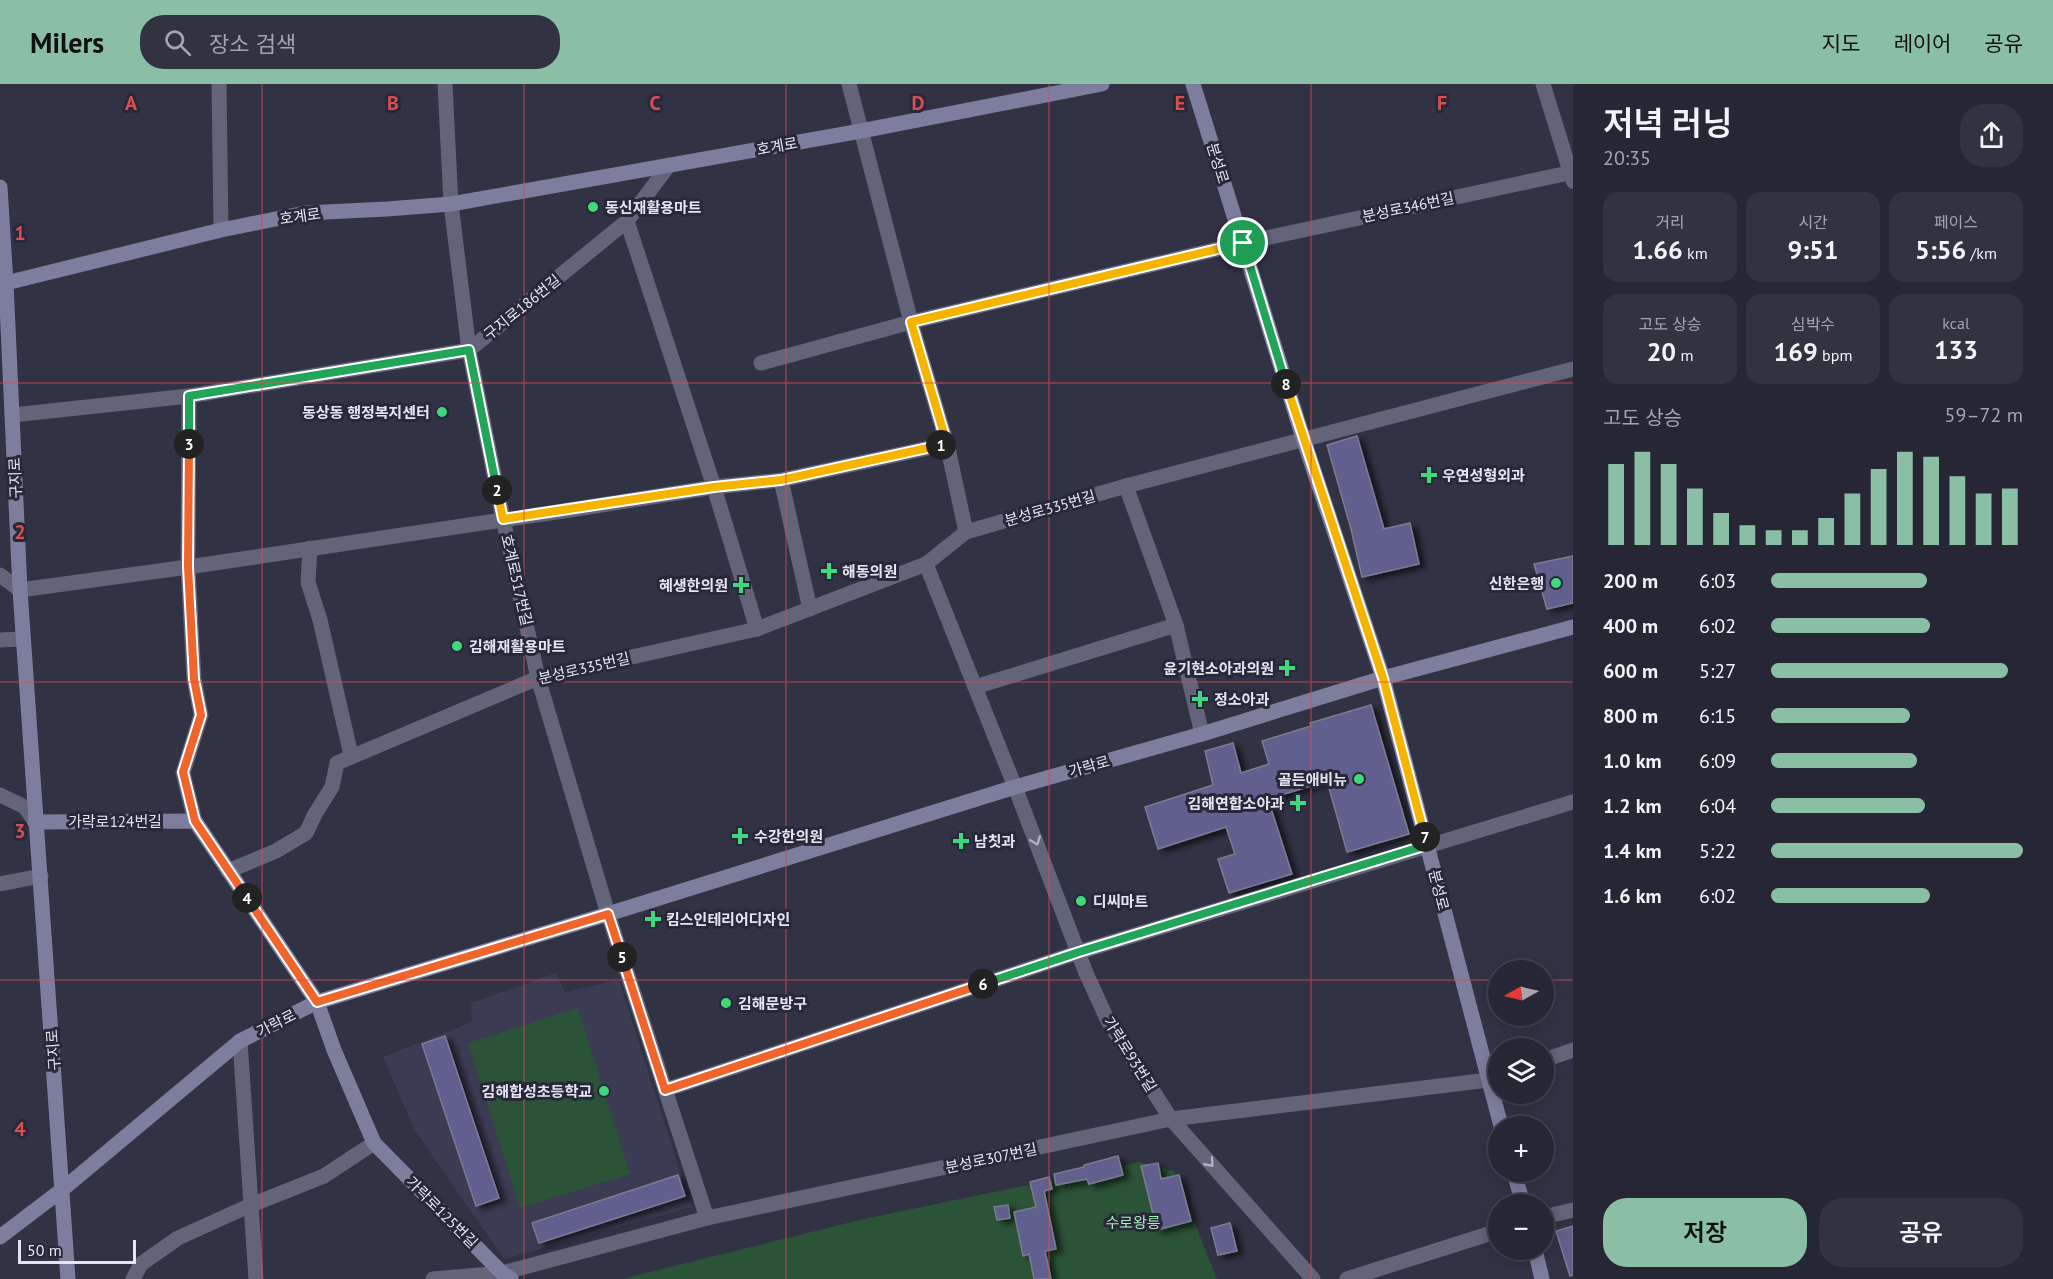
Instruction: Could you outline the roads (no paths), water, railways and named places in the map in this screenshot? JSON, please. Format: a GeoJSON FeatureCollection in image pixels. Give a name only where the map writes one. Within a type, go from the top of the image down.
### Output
{"type":"FeatureCollection","features":[{"type":"Feature","properties":{"kind":"main road","name":"호계로"},"geometry":{"type":"LineString","coordinates":[[3,284],[221,230],[306,213],[451,204],[861,131],[1102,84]]}},
{"type":"Feature","properties":{"kind":"main road","name":"분성로"},"geometry":{"type":"LineString","coordinates":[[1193,84],[1304,441],[1383,678],[1488,1060]]}},
{"type":"Feature","properties":{"kind":"main road","name":"구지로"},"geometry":{"type":"LineString","coordinates":[[0,187],[3,284],[13,415],[23,639],[68,1279]]}},
{"type":"Feature","properties":{"kind":"main road","name":"가락로"},"geometry":{"type":"LineString","coordinates":[[0,1237],[63,1189],[240,1041],[317,1002],[1015,787],[1202,734],[1383,678],[1573,627]]}},
{"type":"Feature","properties":{"kind":"main road","name":"가락로124번길"},"geometry":{"type":"LineString","coordinates":[[35,822],[195,821]]}},
{"type":"Feature","properties":{"kind":"main road"},"geometry":{"type":"LineString","coordinates":[[195,821],[317,1002]]}},
{"type":"Feature","properties":{"kind":"main road","name":"가락로125번길"},"geometry":{"type":"LineString","coordinates":[[317,1002],[334,1050],[374,1143],[506,1276]]}},
{"type":"Feature","properties":{"kind":"main road"},"geometry":{"type":"LineString","coordinates":[[1537,1260],[1542,1279]]}},
{"type":"Feature","properties":{"kind":"street"},"geometry":{"type":"LineString","coordinates":[[219,84],[221,230]]}},
{"type":"Feature","properties":{"kind":"street"},"geometry":{"type":"LineString","coordinates":[[445,84],[451,204]]}},
{"type":"Feature","properties":{"kind":"street"},"geometry":{"type":"LineString","coordinates":[[849,84],[911,322],[947,444],[966,532]]}},
{"type":"Feature","properties":{"kind":"street"},"geometry":{"type":"LineString","coordinates":[[1543,84],[1572,175]]}},
{"type":"Feature","properties":{"kind":"street","name":"구지로186번길"},"geometry":{"type":"LineString","coordinates":[[13,415],[189,396],[469,350],[627,221],[669,165]]}},
{"type":"Feature","properties":{"kind":"street","name":"분성로346번길"},"geometry":{"type":"LineString","coordinates":[[1243,243],[1572,175]]}},
{"type":"Feature","properties":{"kind":"street","name":"호계로517번길"},"geometry":{"type":"LineString","coordinates":[[451,204],[469,350],[538,678],[608,914]]}},
{"type":"Feature","properties":{"kind":"street"},"geometry":{"type":"LineString","coordinates":[[627,221],[714,487],[757,629]]}},
{"type":"Feature","properties":{"kind":"street"},"geometry":{"type":"LineString","coordinates":[[761,363],[911,322],[1243,243]]}},
{"type":"Feature","properties":{"kind":"street","name":"분성로335번길"},"geometry":{"type":"LineString","coordinates":[[228,870],[276,851],[306,833],[332,787],[337,763],[351,755],[538,678],[757,629],[926,564],[966,532],[1126,486],[1573,369]]}},
{"type":"Feature","properties":{"kind":"street"},"geometry":{"type":"LineString","coordinates":[[189,396],[188,567],[194,679],[201,715],[183,772],[195,821]]}},
{"type":"Feature","properties":{"kind":"street"},"geometry":{"type":"LineString","coordinates":[[0,575],[20,590],[188,567],[714,487],[781,480],[947,444]]}},
{"type":"Feature","properties":{"kind":"street"},"geometry":{"type":"LineString","coordinates":[[781,480],[810,609]]}},
{"type":"Feature","properties":{"kind":"street"},"geometry":{"type":"LineString","coordinates":[[1126,486],[1176,625],[1202,734]]}},
{"type":"Feature","properties":{"kind":"street"},"geometry":{"type":"LineString","coordinates":[[310,548],[308,582],[320,620],[351,755]]}},
{"type":"Feature","properties":{"kind":"street","name":"가락로93번길"},"geometry":{"type":"LineString","coordinates":[[926,564],[1108,1021],[1171,1119],[1313,1279]]}},
{"type":"Feature","properties":{"kind":"street"},"geometry":{"type":"LineString","coordinates":[[975,687],[1176,625]]}},
{"type":"Feature","properties":{"kind":"street"},"geometry":{"type":"LineString","coordinates":[[0,640],[23,639]]}},
{"type":"Feature","properties":{"kind":"street"},"geometry":{"type":"LineString","coordinates":[[0,795],[25,807],[35,822]]}},
{"type":"Feature","properties":{"kind":"street"},"geometry":{"type":"LineString","coordinates":[[665,1090],[1079,952],[1573,802]]}},
{"type":"Feature","properties":{"kind":"street"},"geometry":{"type":"LineString","coordinates":[[0,884],[41,876]]}},
{"type":"Feature","properties":{"kind":"street"},"geometry":{"type":"LineString","coordinates":[[608,914],[707,1218]]}},
{"type":"Feature","properties":{"kind":"street"},"geometry":{"type":"LineString","coordinates":[[240,1041],[256,1279]]}},
{"type":"Feature","properties":{"kind":"street"},"geometry":{"type":"LineString","coordinates":[[1554,1057],[1573,1050]]}},
{"type":"Feature","properties":{"kind":"street","name":"분성로307번길"},"geometry":{"type":"LineString","coordinates":[[433,1279],[506,1276],[707,1218],[1171,1119],[1488,1079]]}},
{"type":"Feature","properties":{"kind":"street"},"geometry":{"type":"LineString","coordinates":[[133,1279],[141,1264],[178,1238],[251,1205],[324,1176],[374,1143]]}},
{"type":"Feature","properties":{"kind":"street"},"geometry":{"type":"LineString","coordinates":[[1554,1215],[1573,1210]]}},
{"type":"Feature","properties":{"kind":"street"},"geometry":{"type":"LineString","coordinates":[[1347,1279],[1488,1234]]}},
{"type":"Feature","properties":{"kind":"place","name":"동신재활용마트"},"geometry":{"type":"Point","coordinates":[593,207]}},
{"type":"Feature","properties":{"kind":"place","name":"동상동 행정복지센터"},"geometry":{"type":"Point","coordinates":[442,412]}},
{"type":"Feature","properties":{"kind":"place","name":"우연성형외과"},"geometry":{"type":"Point","coordinates":[1429,475]}},
{"type":"Feature","properties":{"kind":"place","name":"해동의원"},"geometry":{"type":"Point","coordinates":[829,571]}},
{"type":"Feature","properties":{"kind":"place","name":"신한은행"},"geometry":{"type":"Point","coordinates":[1556,583]}},
{"type":"Feature","properties":{"kind":"place","name":"혜생한의원"},"geometry":{"type":"Point","coordinates":[741,585]}},
{"type":"Feature","properties":{"kind":"place","name":"김해재활용마트"},"geometry":{"type":"Point","coordinates":[457,646]}},
{"type":"Feature","properties":{"kind":"place","name":"윤기현소아과의원"},"geometry":{"type":"Point","coordinates":[1287,668]}},
{"type":"Feature","properties":{"kind":"place","name":"정소아과"},"geometry":{"type":"Point","coordinates":[1200,699]}},
{"type":"Feature","properties":{"kind":"place","name":"골든애비뉴"},"geometry":{"type":"Point","coordinates":[1359,779]}},
{"type":"Feature","properties":{"kind":"place","name":"김해연합소아과"},"geometry":{"type":"Point","coordinates":[1298,803]}},
{"type":"Feature","properties":{"kind":"place","name":"수강한의원"},"geometry":{"type":"Point","coordinates":[740,836]}},
{"type":"Feature","properties":{"kind":"place","name":"남칫과"},"geometry":{"type":"Point","coordinates":[961,841]}},
{"type":"Feature","properties":{"kind":"place","name":"디씨마트"},"geometry":{"type":"Point","coordinates":[1081,901]}},
{"type":"Feature","properties":{"kind":"place","name":"킴스인테리어디자인"},"geometry":{"type":"Point","coordinates":[653,919]}},
{"type":"Feature","properties":{"kind":"place","name":"김해문방구"},"geometry":{"type":"Point","coordinates":[726,1003]}},
{"type":"Feature","properties":{"kind":"place","name":"김해합성초등학교"},"geometry":{"type":"Point","coordinates":[604,1091]}},
{"type":"Feature","properties":{"kind":"park label","name":"수로왕릉"},"geometry":{"type":"Point","coordinates":[1133,1222]}}]}
